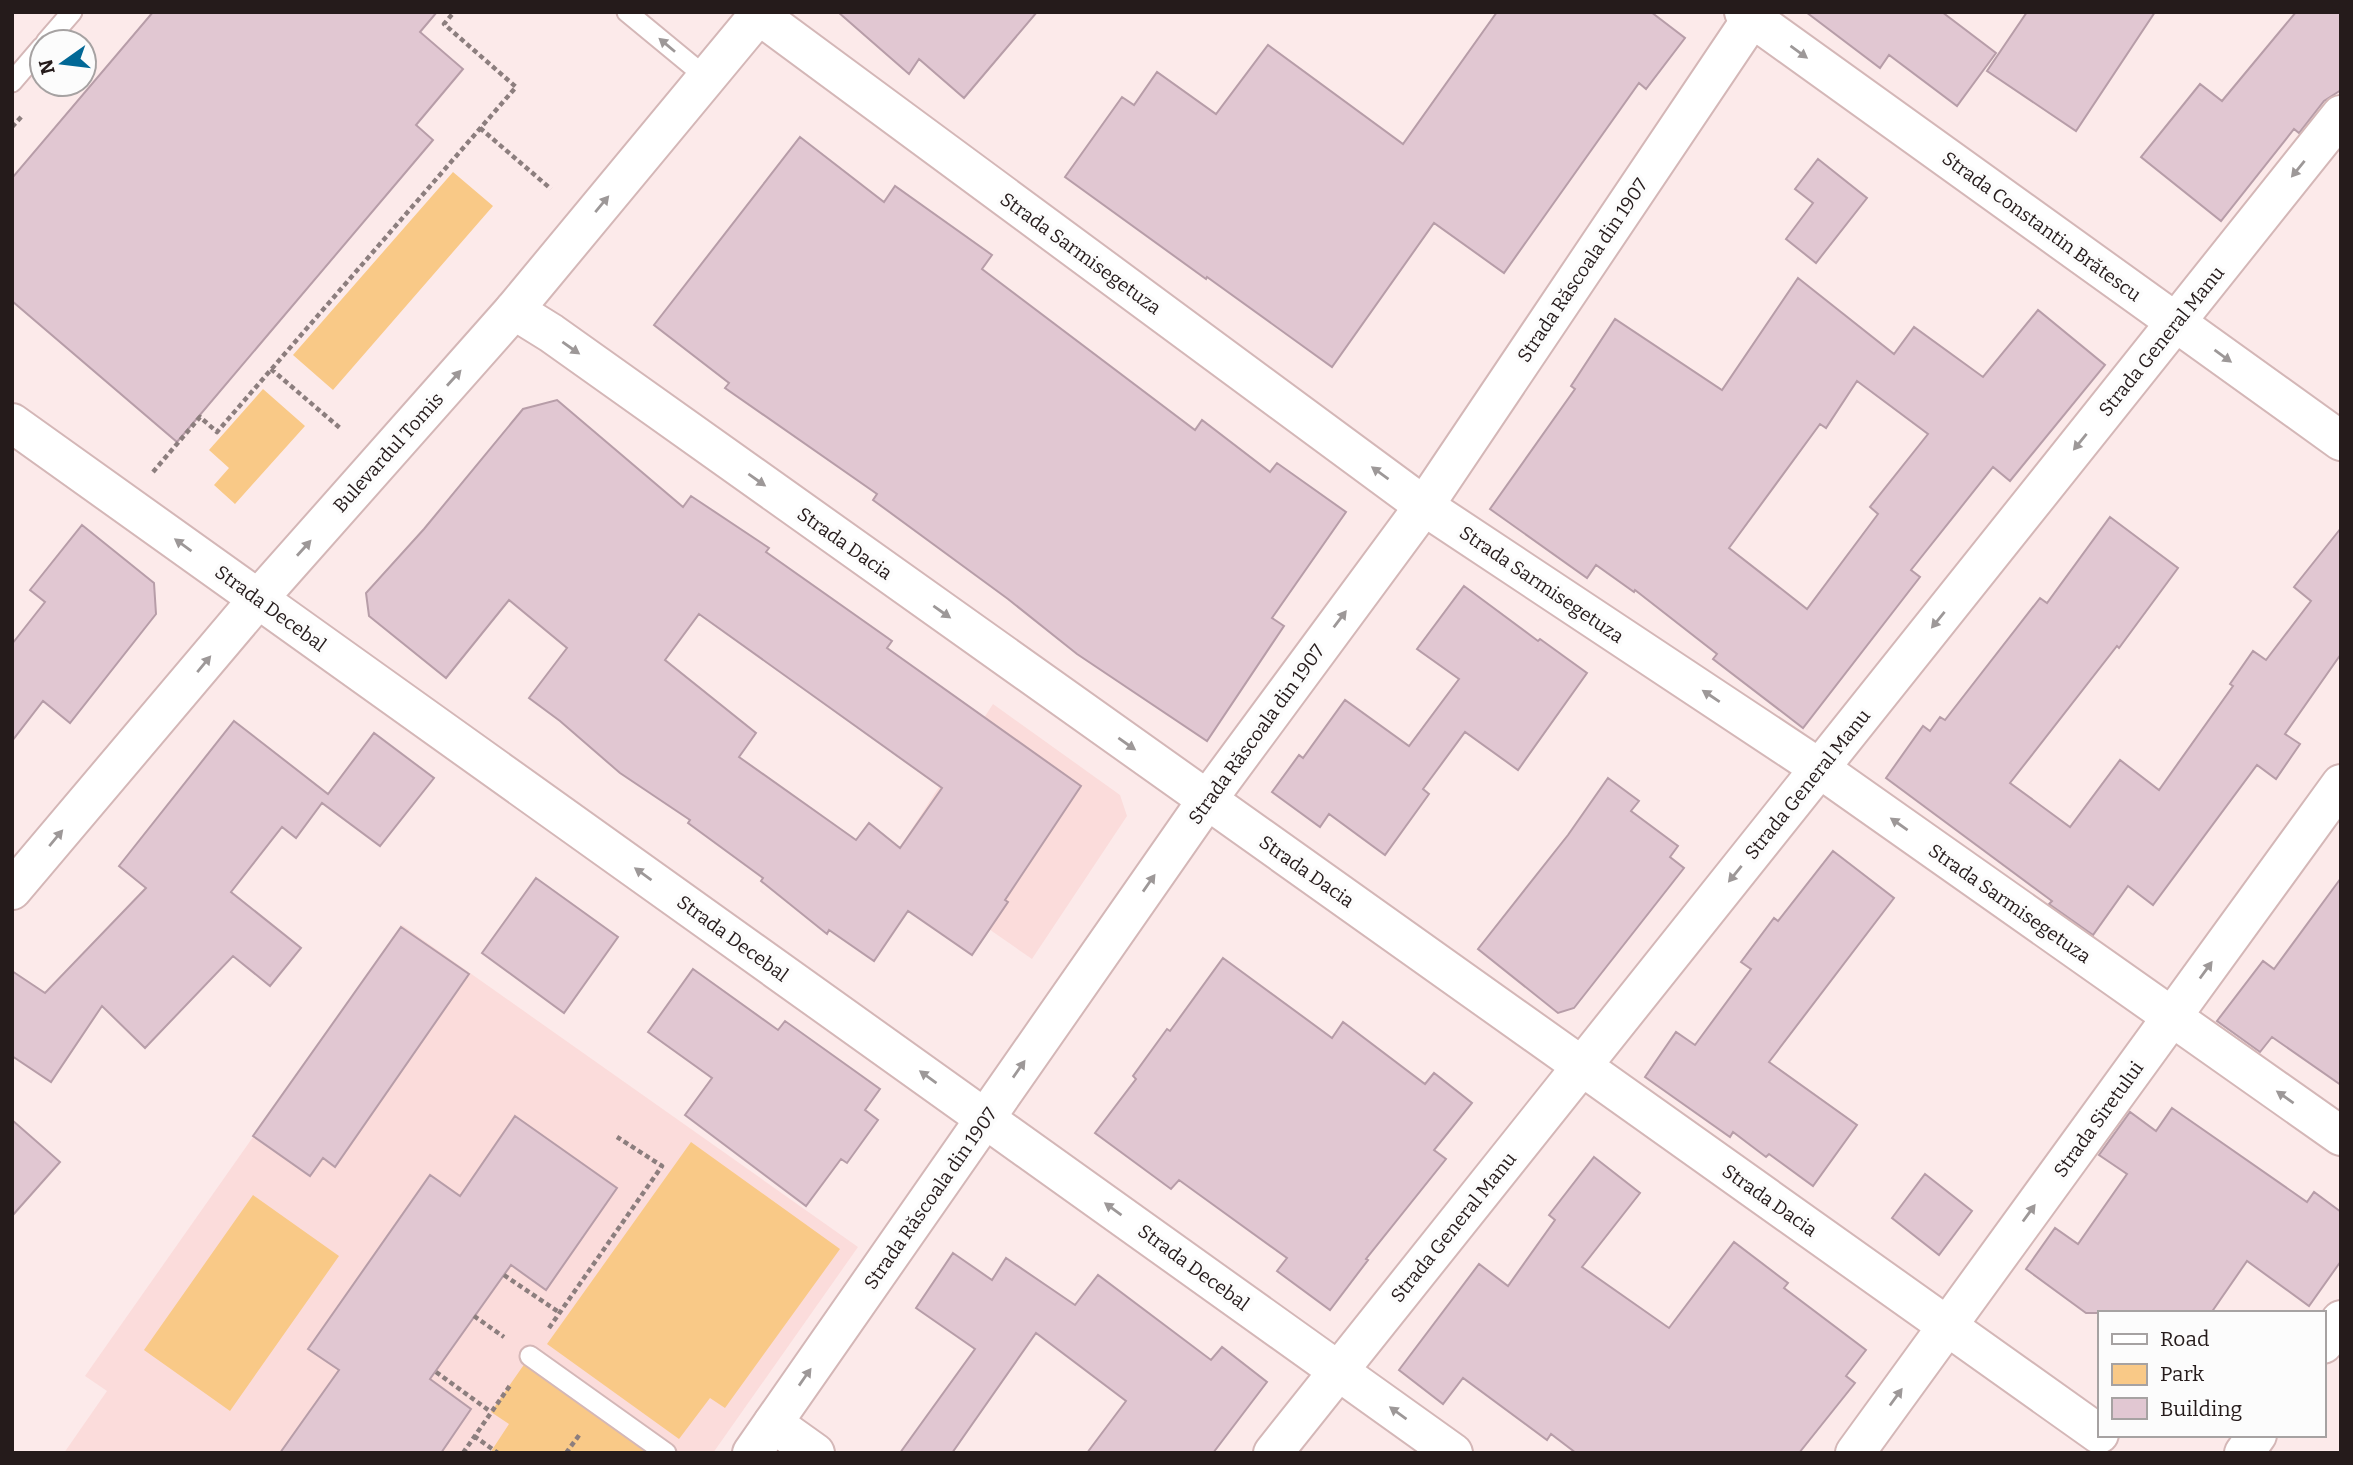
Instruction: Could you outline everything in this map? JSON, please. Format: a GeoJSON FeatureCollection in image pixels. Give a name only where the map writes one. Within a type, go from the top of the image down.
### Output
{"type":"FeatureCollection","features":[{"type":"Feature","properties":{"kind":"street","name":"Bulevardul Tomis"},"geometry":{"type":"LineString","coordinates":[[12,890],[258,599],[514,310],[759,13]]}},
{"type":"Feature","properties":{"kind":"street","name":"Strada Sarmisegetuza"},"geometry":{"type":"LineString","coordinates":[[759,13],[1424,506],[1819,768],[2341,1136]]}},
{"type":"Feature","properties":{"kind":"street","name":"Strada Răscoala din 1907"},"geometry":{"type":"LineString","coordinates":[[763,1438],[1207,800],[1424,506],[1750,14]]}},
{"type":"Feature","properties":{"kind":"street","name":"Strada Constantin Brătescu"},"geometry":{"type":"LineString","coordinates":[[1750,14],[2341,441]]}},
{"type":"Feature","properties":{"kind":"street","name":"Strada General Manu"},"geometry":{"type":"LineString","coordinates":[[1273,1453],[2341,115]]}},
{"type":"Feature","properties":{"kind":"street","name":"Strada Dacia"},"geometry":{"type":"LineString","coordinates":[[514,310],[562,341],[2098,1434]]}},
{"type":"Feature","properties":{"kind":"street","name":"Strada Decebal"},"geometry":{"type":"LineString","coordinates":[[12,423],[1453,1453]]}},
{"type":"Feature","properties":{"kind":"street","name":"Strada Siretului"},"geometry":{"type":"LineString","coordinates":[[1856,1453],[2341,784]]}},
{"type":"Feature","properties":{"kind":"street"},"geometry":{"type":"LineString","coordinates":[[2325,1341],[2341,1320]]}},
{"type":"Feature","properties":{"kind":"street","name":"Strada Dacia"},"geometry":{"type":"LineString","coordinates":[[2103,1437],[2125,1453]]}},
{"type":"Feature","properties":{"kind":"street"},"geometry":{"type":"LineString","coordinates":[[2245,1453],[2256,1437]]}},
{"type":"Feature","properties":{"kind":"street"},"geometry":{"type":"LineString","coordinates":[[763,1438],[815,1453]]}},
{"type":"Feature","properties":{"kind":"lane"},"geometry":{"type":"LineString","coordinates":[[58,28],[72,12]]}},
{"type":"Feature","properties":{"kind":"lane"},"geometry":{"type":"LineString","coordinates":[[627,12],[706,78]]}},
{"type":"Feature","properties":{"kind":"lane"},"geometry":{"type":"LineString","coordinates":[[12,82],[28,63]]}},
{"type":"Feature","properties":{"kind":"lane"},"geometry":{"type":"LineString","coordinates":[[530,1356],[666,1453]]}},
{"type":"Feature","properties":{"kind":"path"},"geometry":{"type":"LineString","coordinates":[[125,504],[200,417],[217,432],[516,87],[444,24],[454,12]]}},
{"type":"Feature","properties":{"kind":"path"},"geometry":{"type":"LineString","coordinates":[[480,128],[551,190]]}},
{"type":"Feature","properties":{"kind":"path"},"geometry":{"type":"LineString","coordinates":[[271,369],[340,428]]}},
{"type":"Feature","properties":{"kind":"path"},"geometry":{"type":"LineString","coordinates":[[463,1453],[662,1166],[617,1137]]}},
{"type":"Feature","properties":{"kind":"path"},"geometry":{"type":"LineString","coordinates":[[504,1275],[560,1313]]}},
{"type":"Feature","properties":{"kind":"path"},"geometry":{"type":"LineString","coordinates":[[436,1372],[491,1412]]}},
{"type":"Feature","properties":{"kind":"path"},"geometry":{"type":"LineString","coordinates":[[474,1436],[498,1453]]}},
{"type":"Feature","properties":{"kind":"shaded area"},"geometry":{"type":"Polygon","coordinates":[[[993,704],[1120,795],[1127,816],[1032,959],[891,861],[993,704]]]}},
{"type":"Feature","properties":{"kind":"shaded area"},"geometry":{"type":"Polygon","coordinates":[[[402,925],[858,1247],[713,1453],[64,1453],[107,1391],[85,1376],[402,925]]]}},
{"type":"Feature","properties":{"kind":"green space"},"geometry":{"type":"Polygon","coordinates":[[[453,172],[493,206],[333,390],[293,355],[453,172]]]}},
{"type":"Feature","properties":{"kind":"green space"},"geometry":{"type":"Polygon","coordinates":[[[263,389],[305,426],[235,504],[214,485],[229,468],[209,450],[263,389]]]}},
{"type":"Feature","properties":{"kind":"green space"},"geometry":{"type":"Polygon","coordinates":[[[691,1142],[840,1249],[725,1408],[710,1398],[679,1439],[547,1344],[691,1142]]]}},
{"type":"Feature","properties":{"kind":"green space"},"geometry":{"type":"Polygon","coordinates":[[[253,1195],[339,1256],[230,1411],[144,1350],[253,1195]]]}},
{"type":"Feature","properties":{"kind":"green space"},"geometry":{"type":"Polygon","coordinates":[[[530,1356],[666,1453],[490,1453],[509,1424],[491,1412],[530,1356]]]}},
{"type":"Feature","properties":{"kind":"building"},"geometry":{"type":"Polygon","coordinates":[[[153,12],[437,12],[420,32],[463,69],[416,125],[433,140],[177,442],[12,301],[12,178],[80,98],[98,98],[98,77],[153,12]]]}},
{"type":"Feature","properties":{"kind":"building"},"geometry":{"type":"Polygon","coordinates":[[[838,12],[1037,12],[964,98],[919,59],[909,74],[838,12]]]}},
{"type":"Feature","properties":{"kind":"building"},"geometry":{"type":"Polygon","coordinates":[[[1497,12],[1651,12],[1685,38],[1646,89],[1639,83],[1504,273],[1434,223],[1332,367],[1065,177],[1122,97],[1134,105],[1157,72],[1216,114],[1268,45],[1403,144],[1497,12]]]}},
{"type":"Feature","properties":{"kind":"building"},"geometry":{"type":"Polygon","coordinates":[[[1806,12],[1942,12],[1996,53],[1957,106],[1889,55],[1880,68],[1806,12]]]}},
{"type":"Feature","properties":{"kind":"building"},"geometry":{"type":"Polygon","coordinates":[[[2027,12],[2155,12],[2076,131],[1987,71],[2027,12]]]}},
{"type":"Feature","properties":{"kind":"building"},"geometry":{"type":"Polygon","coordinates":[[[2296,12],[2341,12],[2341,90],[2324,101],[2299,133],[2294,129],[2221,221],[2141,157],[2200,84],[2222,101],[2296,12]]]}},
{"type":"Feature","properties":{"kind":"building"},"geometry":{"type":"Polygon","coordinates":[[[800,137],[884,202],[895,186],[992,255],[982,269],[1195,430],[1202,420],[1270,472],[1277,463],[1346,512],[1272,618],[1284,626],[1207,741],[1077,654],[1008,599],[873,500],[877,494],[725,388],[729,383],[654,325],[800,137]]]}},
{"type":"Feature","properties":{"kind":"building"},"geometry":{"type":"Polygon","coordinates":[[[1818,159],[1867,198],[1816,263],[1786,239],[1813,203],[1795,189],[1818,159]]]}},
{"type":"Feature","properties":{"kind":"building"},"geometry":{"type":"Polygon","coordinates":[[[1798,278],[1894,354],[1914,327],[1983,377],[2038,310],[2105,365],[2010,481],[1993,467],[1911,570],[1920,577],[1803,728],[1713,659],[1717,654],[1635,590],[1634,592],[1596,565],[1587,578],[1490,509],[1575,389],[1571,386],[1615,319],[1722,390],[1798,278]],[[1857,381],[1826,428],[1820,424],[1729,548],[1807,609],[1878,514],[1870,507],[1928,434],[1857,381]]]}},
{"type":"Feature","properties":{"kind":"building"},"geometry":{"type":"Polygon","coordinates":[[[557,400],[683,507],[691,496],[769,548],[766,552],[892,641],[887,648],[1081,786],[972,955],[908,911],[874,961],[829,930],[827,934],[761,881],[763,878],[688,823],[690,820],[620,773],[529,698],[567,648],[509,600],[446,678],[369,616],[366,593],[424,529],[523,409],[557,400]],[[699,614],[665,660],[756,733],[739,757],[856,840],[869,823],[900,848],[942,788],[699,614]]]}},
{"type":"Feature","properties":{"kind":"building"},"geometry":{"type":"Polygon","coordinates":[[[2110,517],[2178,568],[2119,648],[2117,646],[2010,783],[2070,827],[2120,760],[2159,790],[2233,686],[2230,684],[2253,651],[2266,660],[2311,601],[2294,587],[2341,528],[2341,654],[2285,734],[2300,744],[2276,779],[2257,765],[2153,905],[2128,886],[2093,935],[2049,904],[2052,901],[1886,778],[1923,726],[1930,731],[1940,717],[1945,720],[2040,598],[2047,603],[2110,517]]]}},
{"type":"Feature","properties":{"kind":"building"},"geometry":{"type":"Polygon","coordinates":[[[82,525],[154,583],[156,614],[70,723],[43,701],[12,741],[12,644],[45,602],[30,590],[82,525]]]}},
{"type":"Feature","properties":{"kind":"building"},"geometry":{"type":"Polygon","coordinates":[[[1464,586],[1538,641],[1540,639],[1587,673],[1518,770],[1465,732],[1423,789],[1429,794],[1385,855],[1329,814],[1320,827],[1272,792],[1299,755],[1303,758],[1345,700],[1409,746],[1459,679],[1417,649],[1464,586]]]}},
{"type":"Feature","properties":{"kind":"building"},"geometry":{"type":"Polygon","coordinates":[[[234,721],[328,794],[374,733],[434,778],[380,846],[322,803],[296,838],[282,827],[231,892],[301,948],[270,986],[233,956],[145,1048],[102,1006],[51,1082],[12,1056],[12,971],[45,993],[146,888],[119,866],[234,721]]]}},
{"type":"Feature","properties":{"kind":"building"},"geometry":{"type":"Polygon","coordinates":[[[1608,778],[1639,801],[1631,811],[1678,846],[1670,857],[1684,868],[1574,1008],[1558,1013],[1478,949],[1568,835],[1608,778]]]}},
{"type":"Feature","properties":{"kind":"building"},"geometry":{"type":"Polygon","coordinates":[[[1833,851],[1894,898],[1769,1062],[1857,1125],[1813,1186],[1769,1154],[1766,1157],[1733,1132],[1730,1137],[1645,1077],[1676,1032],[1695,1045],[1751,969],[1741,962],[1774,918],[1778,921],[1833,851]]]}},
{"type":"Feature","properties":{"kind":"building"},"geometry":{"type":"Polygon","coordinates":[[[536,878],[618,937],[564,1013],[482,953],[536,878]]]}},
{"type":"Feature","properties":{"kind":"building"},"geometry":{"type":"Polygon","coordinates":[[[2341,878],[2341,1085],[2272,1037],[2260,1052],[2217,1021],[2263,961],[2274,969],[2341,878]]]}},
{"type":"Feature","properties":{"kind":"building"},"geometry":{"type":"Polygon","coordinates":[[[401,927],[469,974],[335,1167],[323,1158],[310,1176],[253,1136],[401,927]]]}},
{"type":"Feature","properties":{"kind":"building"},"geometry":{"type":"Polygon","coordinates":[[[1223,958],[1332,1038],[1343,1022],[1425,1084],[1434,1073],[1472,1103],[1434,1150],[1446,1159],[1366,1259],[1368,1260],[1330,1310],[1277,1271],[1287,1258],[1179,1180],[1171,1189],[1095,1133],[1136,1079],[1133,1076],[1167,1029],[1170,1031],[1223,958]]]}},
{"type":"Feature","properties":{"kind":"building"},"geometry":{"type":"Polygon","coordinates":[[[693,969],[778,1030],[785,1021],[880,1089],[865,1110],[878,1120],[847,1163],[841,1159],[806,1206],[685,1115],[712,1078],[648,1032],[693,969]]]}},
{"type":"Feature","properties":{"kind":"building"},"geometry":{"type":"Polygon","coordinates":[[[2172,1108],[2307,1202],[2314,1192],[2341,1212],[2341,1261],[2309,1306],[2247,1261],[2212,1311],[2086,1313],[2026,1269],[2055,1228],[2078,1244],[2127,1174],[2099,1155],[2130,1112],[2156,1131],[2172,1108]]]}},
{"type":"Feature","properties":{"kind":"building"},"geometry":{"type":"Polygon","coordinates":[[[515,1116],[617,1188],[546,1290],[511,1265],[430,1379],[471,1409],[441,1453],[280,1453],[339,1370],[308,1349],[430,1175],[460,1196],[515,1116]]]}},
{"type":"Feature","properties":{"kind":"building"},"geometry":{"type":"Polygon","coordinates":[[[12,1120],[60,1162],[12,1216],[12,1120]]]}},
{"type":"Feature","properties":{"kind":"building"},"geometry":{"type":"Polygon","coordinates":[[[1594,1157],[1640,1193],[1582,1267],[1669,1328],[1734,1242],[1788,1283],[1784,1288],[1866,1350],[1846,1376],[1855,1383],[1799,1453],[1576,1453],[1551,1434],[1547,1440],[1463,1378],[1443,1404],[1399,1370],[1479,1264],[1508,1286],[1555,1220],[1549,1215],[1594,1157]]]}},
{"type":"Feature","properties":{"kind":"building"},"geometry":{"type":"Polygon","coordinates":[[[1925,1174],[1972,1211],[1939,1255],[1892,1218],[1925,1174]]]}},
{"type":"Feature","properties":{"kind":"building"},"geometry":{"type":"Polygon","coordinates":[[[953,1253],[992,1280],[1006,1258],[1075,1305],[1098,1275],[1211,1360],[1222,1347],[1267,1382],[1213,1453],[1087,1453],[1126,1401],[1036,1333],[952,1453],[900,1453],[975,1349],[916,1308],[953,1253]]]}}]}
